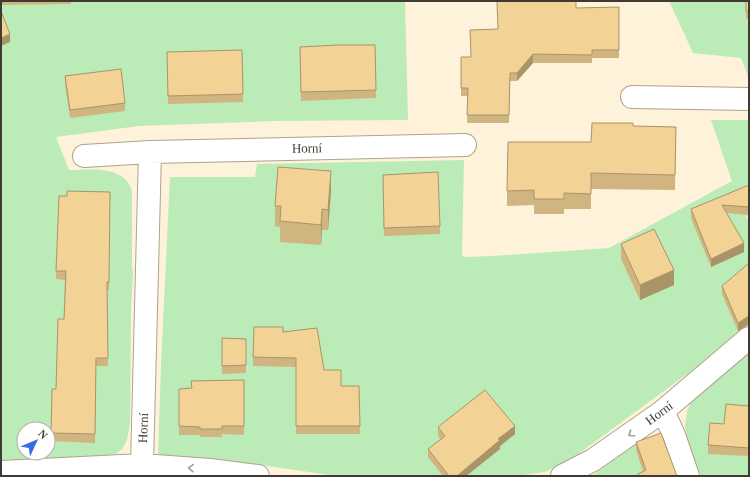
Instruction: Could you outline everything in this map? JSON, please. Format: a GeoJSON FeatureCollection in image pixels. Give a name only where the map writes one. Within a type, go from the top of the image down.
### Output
{"type":"FeatureCollection","features":[{"type":"Feature","properties":{"kind":"street"},"geometry":{"type":"LineString","coordinates":[[632,97],[749,99]]}},
{"type":"Feature","properties":{"kind":"street","name":"Horní"},"geometry":{"type":"LineString","coordinates":[[84,156],[150,152],[464,145]]}},
{"type":"Feature","properties":{"kind":"street","name":"Horní"},"geometry":{"type":"LineString","coordinates":[[142,465],[150,152]]}},
{"type":"Feature","properties":{"kind":"street","name":"Horní"},"geometry":{"type":"LineString","coordinates":[[562,476],[593,460],[663,411],[749,338]]}},
{"type":"Feature","properties":{"kind":"street"},"geometry":{"type":"LineString","coordinates":[[663,411],[674,435],[688,476]]}},
{"type":"Feature","properties":{"kind":"street"},"geometry":{"type":"LineString","coordinates":[[1,472],[142,465],[210,470],[258,476]]}},
{"type":"Feature","properties":{"kind":"green space"},"geometry":{"type":"Polygon","coordinates":[[[1,1],[405,1],[408,120],[273,121],[139,126],[56,137],[69,170],[90,169],[113,172],[125,179],[132,190],[133,273],[131,312],[130,423],[127,440],[122,449],[116,454],[56,459],[56,421],[16,421],[16,461],[17,461],[1,462],[1,1]]]}},
{"type":"Feature","properties":{"kind":"green space"},"geometry":{"type":"Polygon","coordinates":[[[669,1],[749,1],[749,79],[741,58],[693,53],[669,1]]]}},
{"type":"Feature","properties":{"kind":"green space"},"geometry":{"type":"Polygon","coordinates":[[[711,120],[749,120],[749,215],[746,216],[749,222],[749,324],[717,352],[570,460],[545,472],[516,476],[336,476],[248,463],[158,459],[170,177],[255,177],[257,164],[464,160],[462,255],[465,257],[609,248],[732,181],[711,120]]]}},
{"type":"Feature","properties":{"kind":"green space"},"geometry":{"type":"Polygon","coordinates":[[[749,351],[749,476],[702,476],[690,457],[685,426],[687,411],[695,392],[749,351]]]}},
{"type":"Feature","properties":{"kind":"green space"},"geometry":{"type":"Polygon","coordinates":[[[660,436],[674,476],[592,476],[633,445],[660,436]]]}},
{"type":"Feature","properties":{"kind":"building"},"geometry":{"type":"Polygon","coordinates":[[[497,1],[576,1],[576,8],[619,7],[619,50],[592,50],[592,55],[533,54],[517,73],[510,73],[509,115],[467,115],[468,88],[461,88],[461,57],[471,57],[470,30],[498,29],[497,1]]]}},
{"type":"Feature","properties":{"kind":"building"},"geometry":{"type":"Polygon","coordinates":[[[746,1],[749,1],[749,11],[746,11],[746,1]]]}},
{"type":"Feature","properties":{"kind":"building"},"geometry":{"type":"Polygon","coordinates":[[[1,11],[10,34],[1,38],[1,11]]]}},
{"type":"Feature","properties":{"kind":"building"},"geometry":{"type":"Polygon","coordinates":[[[375,45],[376,90],[301,92],[300,47],[375,45]]]}},
{"type":"Feature","properties":{"kind":"building"},"geometry":{"type":"Polygon","coordinates":[[[242,50],[243,94],[168,96],[167,52],[242,50]]]}},
{"type":"Feature","properties":{"kind":"building"},"geometry":{"type":"Polygon","coordinates":[[[121,69],[125,103],[70,110],[65,76],[121,69]]]}},
{"type":"Feature","properties":{"kind":"building"},"geometry":{"type":"Polygon","coordinates":[[[592,123],[633,123],[633,126],[676,127],[675,175],[591,173],[591,194],[564,193],[564,199],[534,199],[534,190],[507,191],[508,142],[591,142],[592,123]]]}},
{"type":"Feature","properties":{"kind":"building"},"geometry":{"type":"Polygon","coordinates":[[[278,167],[331,171],[328,210],[322,209],[321,225],[280,221],[281,206],[275,206],[278,167]]]}},
{"type":"Feature","properties":{"kind":"building"},"geometry":{"type":"Polygon","coordinates":[[[438,172],[440,226],[384,228],[383,175],[438,172]]]}},
{"type":"Feature","properties":{"kind":"building"},"geometry":{"type":"Polygon","coordinates":[[[749,185],[749,207],[722,205],[744,243],[711,259],[691,209],[749,185]]]}},
{"type":"Feature","properties":{"kind":"building"},"geometry":{"type":"Polygon","coordinates":[[[67,191],[110,192],[109,282],[107,282],[108,358],[96,358],[95,434],[56,433],[56,421],[51,421],[52,389],[56,389],[58,319],[64,319],[66,271],[56,271],[59,196],[67,196],[67,191]]]}},
{"type":"Feature","properties":{"kind":"building"},"geometry":{"type":"Polygon","coordinates":[[[654,229],[674,270],[640,285],[621,244],[654,229]]]}},
{"type":"Feature","properties":{"kind":"building"},"geometry":{"type":"Polygon","coordinates":[[[749,263],[749,316],[738,323],[722,286],[749,263]]]}},
{"type":"Feature","properties":{"kind":"building"},"geometry":{"type":"Polygon","coordinates":[[[254,327],[283,327],[283,332],[317,328],[324,370],[341,370],[341,386],[359,386],[360,426],[296,426],[296,358],[253,357],[254,327]]]}},
{"type":"Feature","properties":{"kind":"building"},"geometry":{"type":"Polygon","coordinates":[[[222,338],[246,339],[246,365],[222,366],[222,338]]]}},
{"type":"Feature","properties":{"kind":"building"},"geometry":{"type":"Polygon","coordinates":[[[244,380],[244,426],[222,426],[222,429],[200,429],[200,427],[179,426],[179,389],[192,388],[191,381],[244,380]]]}},
{"type":"Feature","properties":{"kind":"building"},"geometry":{"type":"Polygon","coordinates":[[[485,390],[515,426],[498,439],[500,440],[457,476],[449,476],[428,449],[445,436],[438,427],[485,390]]]}},
{"type":"Feature","properties":{"kind":"building"},"geometry":{"type":"Polygon","coordinates":[[[726,404],[749,406],[749,448],[708,445],[710,423],[724,424],[726,404]]]}},
{"type":"Feature","properties":{"kind":"building"},"geometry":{"type":"Polygon","coordinates":[[[661,433],[677,476],[638,476],[638,474],[646,470],[636,442],[661,433]]]}}]}
